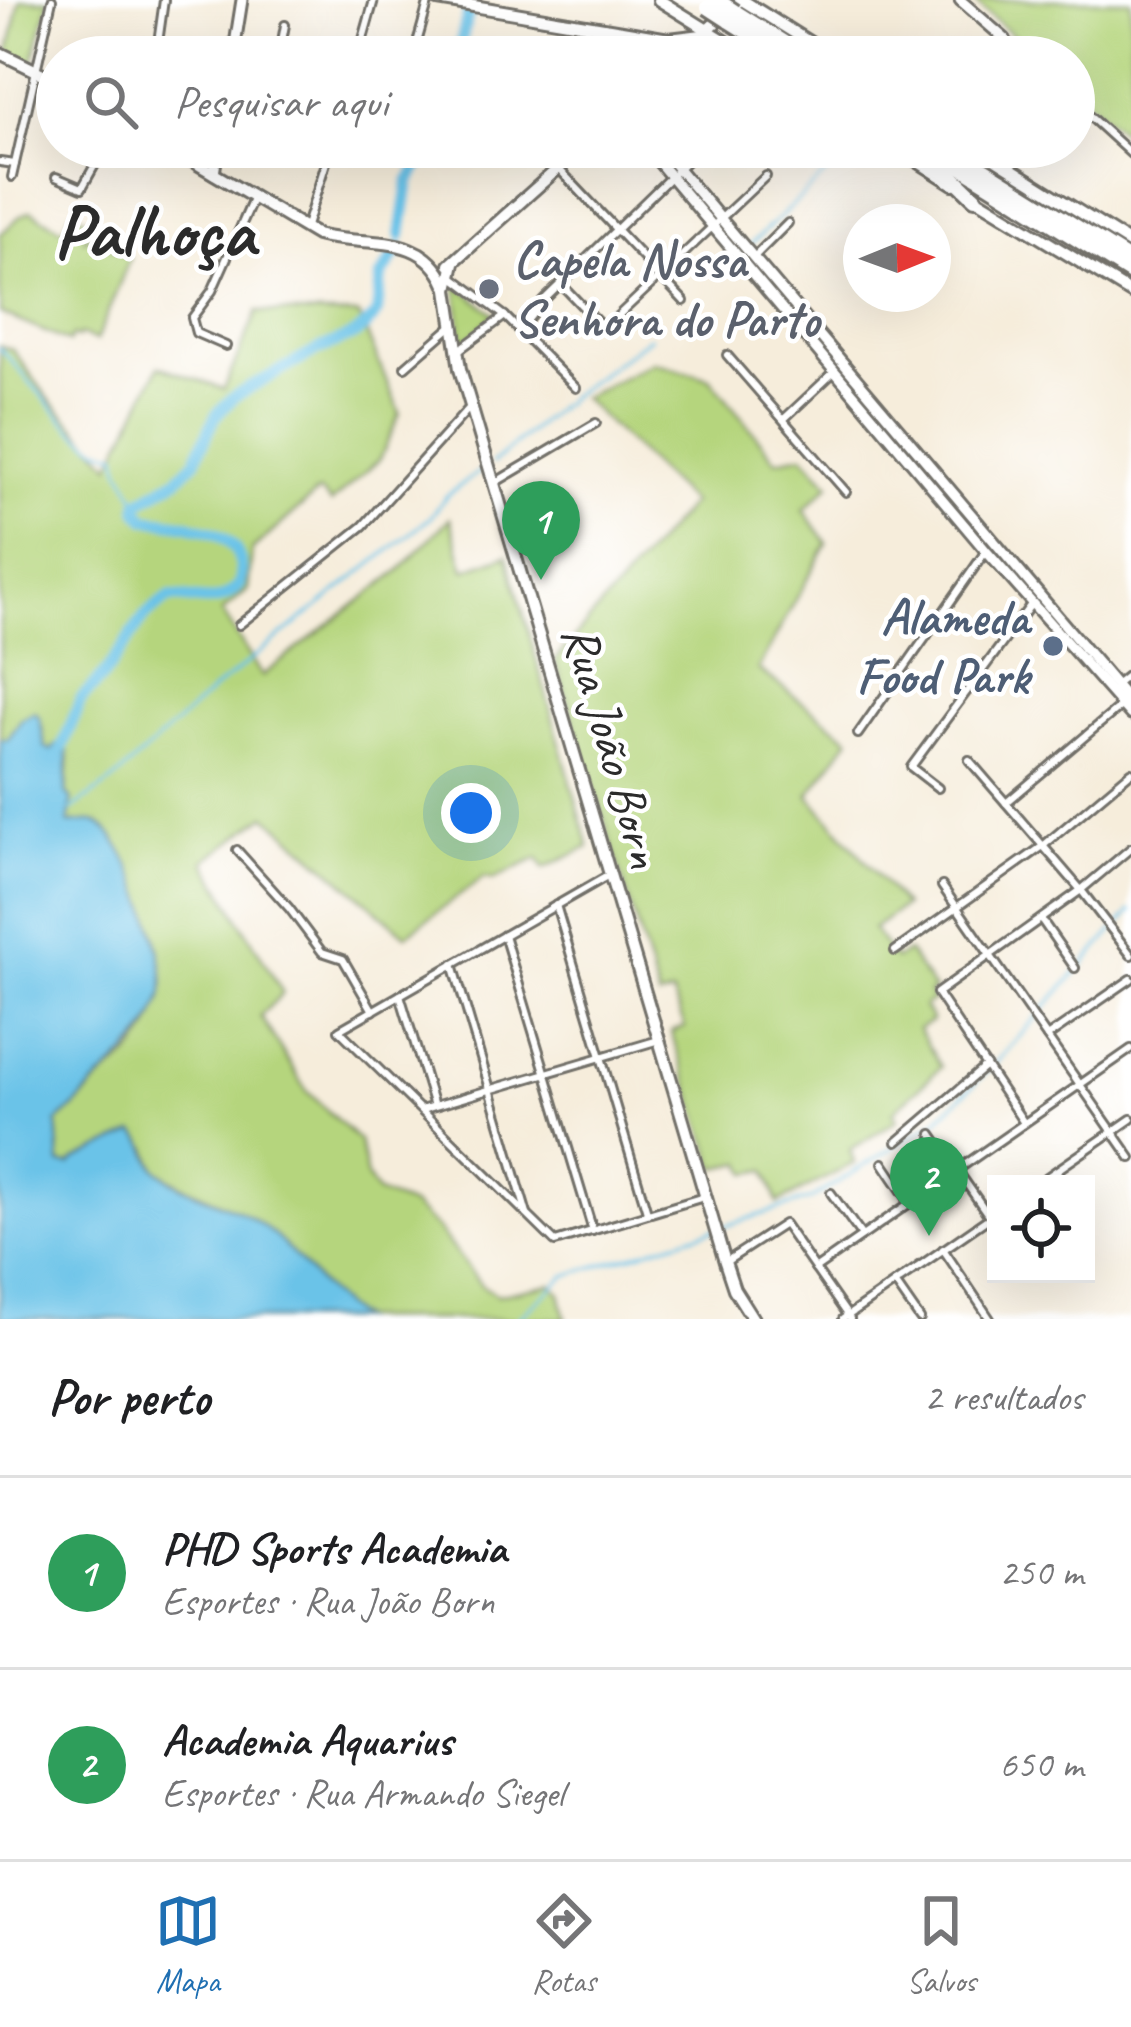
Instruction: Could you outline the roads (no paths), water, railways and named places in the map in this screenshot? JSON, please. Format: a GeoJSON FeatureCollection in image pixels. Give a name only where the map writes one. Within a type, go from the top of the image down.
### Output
{"type":"FeatureCollection","features":[{"type":"Feature","properties":{"kind":"highway"},"geometry":{"type":"LineString","coordinates":[[723,7],[760,36]]}},
{"type":"Feature","properties":{"kind":"highway"},"geometry":{"type":"LineString","coordinates":[[723,7],[771,36]]}},
{"type":"Feature","properties":{"kind":"highway"},"geometry":{"type":"LineString","coordinates":[[947,168],[975,197]]}},
{"type":"Feature","properties":{"kind":"highway"},"geometry":{"type":"LineString","coordinates":[[960,168],[1131,273]]}},
{"type":"Feature","properties":{"kind":"highway"},"geometry":{"type":"LineString","coordinates":[[982,168],[1131,261]]}},
{"type":"Feature","properties":{"kind":"main road"},"geometry":{"type":"LineString","coordinates":[[236,36],[242,0]]}},
{"type":"Feature","properties":{"kind":"main road"},"geometry":{"type":"LineString","coordinates":[[438,0],[651,36]]}},
{"type":"Feature","properties":{"kind":"main road"},"geometry":{"type":"LineString","coordinates":[[659,0],[713,36]]}},
{"type":"Feature","properties":{"kind":"main road"},"geometry":{"type":"LineString","coordinates":[[960,0],[1002,36]]}},
{"type":"Feature","properties":{"kind":"main road"},"geometry":{"type":"LineString","coordinates":[[701,36],[723,7],[787,36]]}},
{"type":"Feature","properties":{"kind":"main road"},"geometry":{"type":"LineString","coordinates":[[686,36],[704,33]]}},
{"type":"Feature","properties":{"kind":"main road"},"geometry":{"type":"LineString","coordinates":[[0,53],[35,70]]}},
{"type":"Feature","properties":{"kind":"main road"},"geometry":{"type":"LineString","coordinates":[[204,168],[317,235],[398,243],[419,251],[435,266],[448,289]]}},
{"type":"Feature","properties":{"kind":"main road"},"geometry":{"type":"LineString","coordinates":[[214,174],[215,168]]}},
{"type":"Feature","properties":{"kind":"main road"},"geometry":{"type":"LineString","coordinates":[[669,168],[834,372],[1113,688]]}},
{"type":"Feature","properties":{"kind":"main road"},"geometry":{"type":"LineString","coordinates":[[671,168],[674,173]]}},
{"type":"Feature","properties":{"kind":"main road"},"geometry":{"type":"LineString","coordinates":[[929,168],[1131,293]]}},
{"type":"Feature","properties":{"kind":"main road"},"geometry":{"type":"LineString","coordinates":[[1010,168],[1131,244]]}},
{"type":"Feature","properties":{"kind":"main road"},"geometry":{"type":"LineString","coordinates":[[448,289],[452,269],[559,169]]}},
{"type":"Feature","properties":{"kind":"main road"},"geometry":{"type":"LineString","coordinates":[[716,223],[753,258],[986,551],[1127,702],[1131,715]]}},
{"type":"Feature","properties":{"kind":"main road"},"geometry":{"type":"LineString","coordinates":[[435,266],[452,269]]}},
{"type":"Feature","properties":{"kind":"main road","name":"Rua João Born"},"geometry":{"type":"LineString","coordinates":[[448,289],[456,352],[470,406],[609,875],[725,1262],[734,1289],[754,1319]]}},
{"type":"Feature","properties":{"kind":"street"},"geometry":{"type":"LineString","coordinates":[[43,36],[52,0]]}},
{"type":"Feature","properties":{"kind":"street"},"geometry":{"type":"LineString","coordinates":[[159,36],[164,0]]}},
{"type":"Feature","properties":{"kind":"street"},"geometry":{"type":"LineString","coordinates":[[364,36],[374,0]]}},
{"type":"Feature","properties":{"kind":"street"},"geometry":{"type":"LineString","coordinates":[[419,36],[429,0]]}},
{"type":"Feature","properties":{"kind":"street"},"geometry":{"type":"LineString","coordinates":[[537,17],[539,0]]}},
{"type":"Feature","properties":{"kind":"street"},"geometry":{"type":"LineString","coordinates":[[283,36],[285,25]]}},
{"type":"Feature","properties":{"kind":"street"},"geometry":{"type":"LineString","coordinates":[[12,177],[36,66]]}},
{"type":"Feature","properties":{"kind":"street"},"geometry":{"type":"LineString","coordinates":[[1095,121],[1131,154]]}},
{"type":"Feature","properties":{"kind":"street"},"geometry":{"type":"LineString","coordinates":[[0,162],[15,164]]}},
{"type":"Feature","properties":{"kind":"street"},"geometry":{"type":"LineString","coordinates":[[56,177],[82,188],[93,168]]}},
{"type":"Feature","properties":{"kind":"street"},"geometry":{"type":"LineString","coordinates":[[306,226],[325,168]]}},
{"type":"Feature","properties":{"kind":"street"},"geometry":{"type":"LineString","coordinates":[[519,331],[560,284],[679,168]]}},
{"type":"Feature","properties":{"kind":"street"},"geometry":{"type":"LineString","coordinates":[[559,169],[685,301]]}},
{"type":"Feature","properties":{"kind":"street"},"geometry":{"type":"LineString","coordinates":[[560,284],[604,329],[766,176]]}},
{"type":"Feature","properties":{"kind":"street"},"geometry":{"type":"LineString","coordinates":[[226,346],[192,328],[191,318],[212,292],[254,197]]}},
{"type":"Feature","properties":{"kind":"street"},"geometry":{"type":"LineString","coordinates":[[753,258],[788,223]]}},
{"type":"Feature","properties":{"kind":"street"},"geometry":{"type":"LineString","coordinates":[[452,269],[576,388]]}},
{"type":"Feature","properties":{"kind":"street"},"geometry":{"type":"LineString","coordinates":[[456,352],[506,316]]}},
{"type":"Feature","properties":{"kind":"street"},"geometry":{"type":"LineString","coordinates":[[405,367],[452,326]]}},
{"type":"Feature","properties":{"kind":"street"},"geometry":{"type":"LineString","coordinates":[[728,355],[846,492]]}},
{"type":"Feature","properties":{"kind":"street"},"geometry":{"type":"LineString","coordinates":[[784,418],[834,372]]}},
{"type":"Feature","properties":{"kind":"street"},"geometry":{"type":"LineString","coordinates":[[239,625],[363,526],[470,406]]}},
{"type":"Feature","properties":{"kind":"street"},"geometry":{"type":"LineString","coordinates":[[496,482],[596,423]]}},
{"type":"Feature","properties":{"kind":"street"},"geometry":{"type":"LineString","coordinates":[[858,734],[986,551]]}},
{"type":"Feature","properties":{"kind":"street"},"geometry":{"type":"LineString","coordinates":[[938,788],[911,767],[1032,603]]}},
{"type":"Feature","properties":{"kind":"street"},"geometry":{"type":"LineString","coordinates":[[1113,688],[1131,673]]}},
{"type":"Feature","properties":{"kind":"street"},"geometry":{"type":"LineString","coordinates":[[1006,803],[1127,702]]}},
{"type":"Feature","properties":{"kind":"street"},"geometry":{"type":"LineString","coordinates":[[969,760],[1131,956]]}},
{"type":"Feature","properties":{"kind":"street"},"geometry":{"type":"LineString","coordinates":[[895,951],[1043,846],[1131,772]]}},
{"type":"Feature","properties":{"kind":"street"},"geometry":{"type":"LineString","coordinates":[[1024,1123],[937,993],[1081,890],[1131,848]]}},
{"type":"Feature","properties":{"kind":"street"},"geometry":{"type":"LineString","coordinates":[[237,850],[322,952],[343,959],[373,1011]]}},
{"type":"Feature","properties":{"kind":"street"},"geometry":{"type":"LineString","coordinates":[[609,875],[339,1030],[555,1242],[706,1196]]}},
{"type":"Feature","properties":{"kind":"street"},"geometry":{"type":"LineString","coordinates":[[942,886],[1131,1158]]}},
{"type":"Feature","properties":{"kind":"street"},"geometry":{"type":"LineString","coordinates":[[556,905],[648,1214]]}},
{"type":"Feature","properties":{"kind":"street"},"geometry":{"type":"LineString","coordinates":[[1041,919],[1075,968]]}},
{"type":"Feature","properties":{"kind":"street"},"geometry":{"type":"LineString","coordinates":[[504,935],[593,1231]]}},
{"type":"Feature","properties":{"kind":"street"},"geometry":{"type":"LineString","coordinates":[[454,964],[527,1215]]}},
{"type":"Feature","properties":{"kind":"street"},"geometry":{"type":"LineString","coordinates":[[1047,1037],[1131,980]]}},
{"type":"Feature","properties":{"kind":"street"},"geometry":{"type":"LineString","coordinates":[[400,995],[434,1106]]}},
{"type":"Feature","properties":{"kind":"street"},"geometry":{"type":"LineString","coordinates":[[421,1111],[659,1040]]}},
{"type":"Feature","properties":{"kind":"street"},"geometry":{"type":"LineString","coordinates":[[815,1269],[1131,1049]]}},
{"type":"Feature","properties":{"kind":"street"},"geometry":{"type":"LineString","coordinates":[[897,1142],[988,1069]]}},
{"type":"Feature","properties":{"kind":"street"},"geometry":{"type":"LineString","coordinates":[[1051,1175],[1131,1119]]}},
{"type":"Feature","properties":{"kind":"street"},"geometry":{"type":"LineString","coordinates":[[932,1134],[987,1208]]}},
{"type":"Feature","properties":{"kind":"street"},"geometry":{"type":"LineString","coordinates":[[883,1163],[910,1203]]}},
{"type":"Feature","properties":{"kind":"street"},"geometry":{"type":"LineString","coordinates":[[1057,1171],[1060,1175]]}},
{"type":"Feature","properties":{"kind":"street"},"geometry":{"type":"LineString","coordinates":[[831,1192],[862,1236]]}},
{"type":"Feature","properties":{"kind":"street"},"geometry":{"type":"LineString","coordinates":[[725,1262],[784,1225],[847,1318],[987,1219]]}},
{"type":"Feature","properties":{"kind":"street"},"geometry":{"type":"LineString","coordinates":[[943,1249],[990,1319]]}},
{"type":"Feature","properties":{"kind":"street"},"geometry":{"type":"LineString","coordinates":[[895,1283],[920,1319]]}},
{"type":"Feature","properties":{"kind":"water"},"geometry":{"type":"Polygon","coordinates":[[[35,712],[45,747],[51,750],[57,745],[68,752],[66,793],[72,800],[68,823],[98,823],[125,856],[147,906],[163,981],[162,997],[141,1038],[57,1122],[60,1164],[70,1165],[135,1133],[159,1171],[267,1229],[331,1296],[360,1319],[0,1319],[0,740],[8,739],[21,720],[35,712]]]}},
{"type":"Feature","properties":{"kind":"waterway"},"geometry":{"type":"LineString","coordinates":[[462,36],[469,11]]}},
{"type":"Feature","properties":{"kind":"waterway"},"geometry":{"type":"LineString","coordinates":[[401,235],[409,182],[418,168]]}},
{"type":"Feature","properties":{"kind":"waterway"},"geometry":{"type":"LineString","coordinates":[[751,244],[827,173]]}},
{"type":"Feature","properties":{"kind":"waterway"},"geometry":{"type":"LineString","coordinates":[[62,748],[81,699],[145,616],[169,597],[214,600],[240,585],[241,566],[226,540],[196,527],[146,519],[138,510],[139,502],[177,479],[195,461],[216,415],[235,396],[356,334],[372,320],[381,277],[399,248]]}},
{"type":"Feature","properties":{"kind":"waterway"},"geometry":{"type":"LineString","coordinates":[[493,463],[650,337]]}},
{"type":"Feature","properties":{"kind":"waterway"},"geometry":{"type":"LineString","coordinates":[[0,348],[71,429],[96,447],[118,454],[120,468],[139,502]]}},
{"type":"Feature","properties":{"kind":"waterway"},"geometry":{"type":"LineString","coordinates":[[71,810],[114,780],[213,690],[430,518],[446,496],[483,469]]}},
{"type":"Feature","properties":{"kind":"waterway"},"geometry":{"type":"LineString","coordinates":[[517,1319],[565,1276],[811,1199],[937,1120],[997,1062],[1131,911]]}},
{"type":"Feature","properties":{"kind":"place","name":"Capela Nossa Senhora do Parto"},"geometry":{"type":"Point","coordinates":[489,289]}},
{"type":"Feature","properties":{"kind":"place","name":"PHD Sports Academia"},"geometry":{"type":"Point","coordinates":[541,580]}},
{"type":"Feature","properties":{"kind":"place","name":"Alameda Food Park"},"geometry":{"type":"Point","coordinates":[1053,646]}},
{"type":"Feature","properties":{"kind":"place","name":"Academia Aquarius"},"geometry":{"type":"Point","coordinates":[929,1236]}},
{"type":"Feature","properties":{"kind":"district","name":"Palhoça"},"geometry":{"type":"Point","coordinates":[154,231]}}]}
